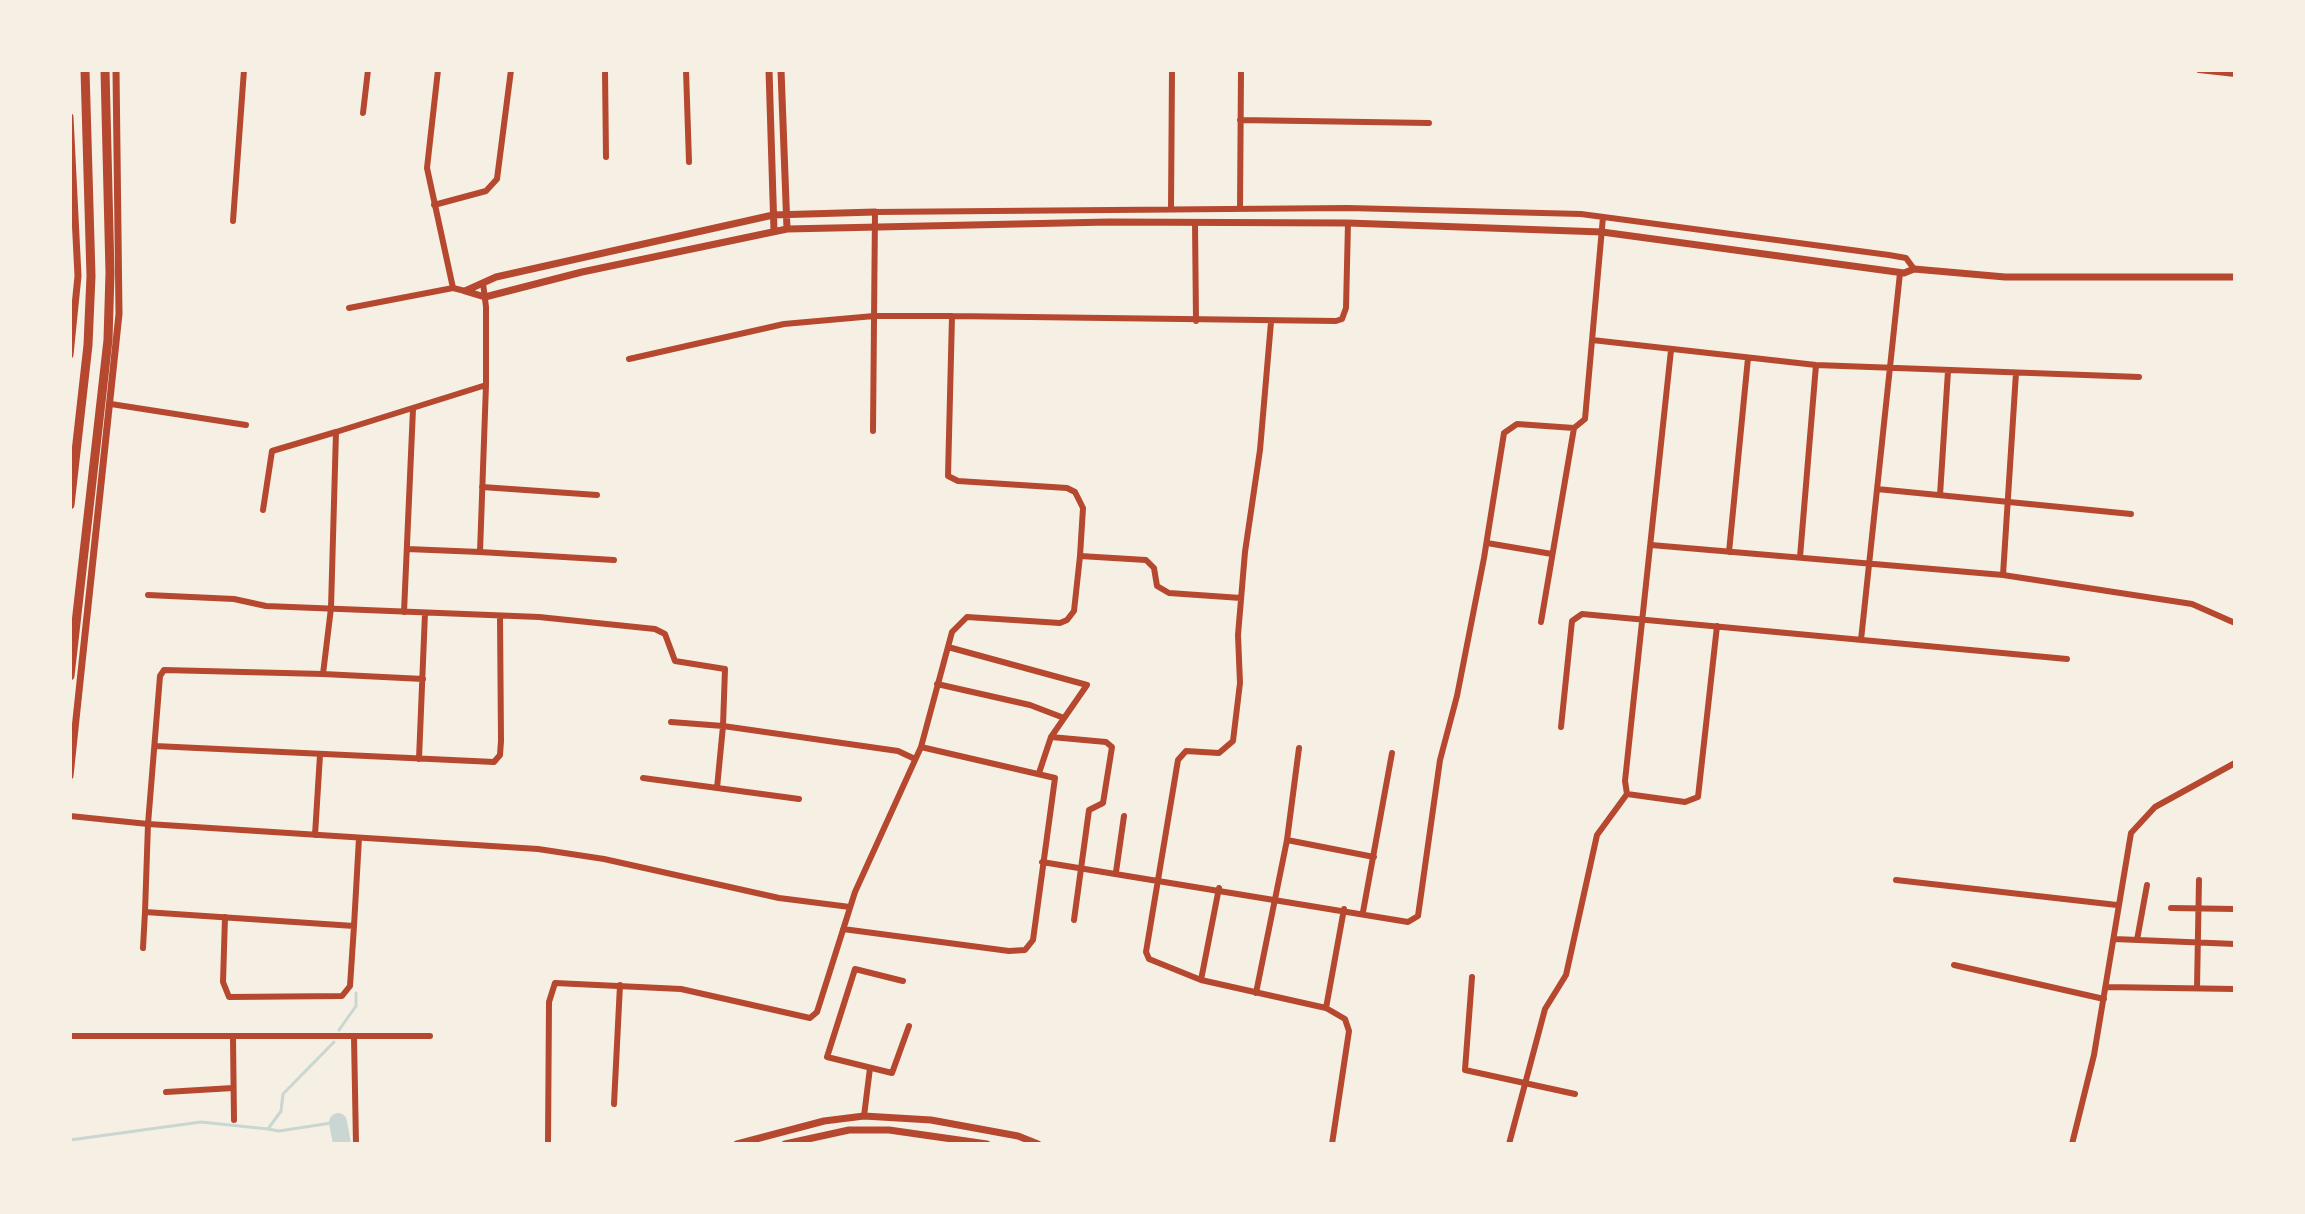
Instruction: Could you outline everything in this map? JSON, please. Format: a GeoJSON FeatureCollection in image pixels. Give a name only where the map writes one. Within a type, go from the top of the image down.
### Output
{"type":"FeatureCollection","features":[{"type":"Feature","properties":{"kind":"main road"},"geometry":{"type":"LineString","coordinates":[[70,505],[88,345],[91,276],[85,70]]}},
{"type":"Feature","properties":{"kind":"main road"},"geometry":{"type":"LineString","coordinates":[[70,676],[108,340],[110,273],[105,70]]}},
{"type":"Feature","properties":{"kind":"street"},"geometry":{"type":"LineString","coordinates":[[70,776],[119,314],[116,70]]}},
{"type":"Feature","properties":{"kind":"street"},"geometry":{"type":"LineString","coordinates":[[233,221],[244,70]]}},
{"type":"Feature","properties":{"kind":"street"},"geometry":{"type":"LineString","coordinates":[[363,113],[368,70]]}},
{"type":"Feature","properties":{"kind":"street"},"geometry":{"type":"LineString","coordinates":[[438,70],[427,154],[434,205],[453,288]]}},
{"type":"Feature","properties":{"kind":"street"},"geometry":{"type":"LineString","coordinates":[[434,205],[486,191],[497,179],[511,70]]}},
{"type":"Feature","properties":{"kind":"street"},"geometry":{"type":"LineString","coordinates":[[605,70],[606,157]]}},
{"type":"Feature","properties":{"kind":"street"},"geometry":{"type":"LineString","coordinates":[[686,70],[689,162]]}},
{"type":"Feature","properties":{"kind":"street"},"geometry":{"type":"LineString","coordinates":[[769,70],[774,231]]}},
{"type":"Feature","properties":{"kind":"street"},"geometry":{"type":"LineString","coordinates":[[781,70],[787,229]]}},
{"type":"Feature","properties":{"kind":"street"},"geometry":{"type":"LineString","coordinates":[[1171,209],[1172,70]]}},
{"type":"Feature","properties":{"kind":"street"},"geometry":{"type":"LineString","coordinates":[[1240,209],[1241,70]]}},
{"type":"Feature","properties":{"kind":"street"},"geometry":{"type":"LineString","coordinates":[[2199,70],[2235,74]]}},
{"type":"Feature","properties":{"kind":"street"},"geometry":{"type":"LineString","coordinates":[[70,117],[74,276],[70,355]]}},
{"type":"Feature","properties":{"kind":"street"},"geometry":{"type":"LineString","coordinates":[[1240,120],[1429,123]]}},
{"type":"Feature","properties":{"kind":"street"},"geometry":{"type":"LineString","coordinates":[[465,291],[510,274],[773,215],[875,212],[1348,208],[1603,217],[1889,255],[1906,258],[1914,269]]}},
{"type":"Feature","properties":{"kind":"street"},"geometry":{"type":"LineString","coordinates":[[873,431],[875,212]]}},
{"type":"Feature","properties":{"kind":"street"},"geometry":{"type":"LineString","coordinates":[[1541,622],[1574,428],[1585,419],[1603,217]]}},
{"type":"Feature","properties":{"kind":"street"},"geometry":{"type":"LineString","coordinates":[[1195,222],[1196,321]]}},
{"type":"Feature","properties":{"kind":"street"},"geometry":{"type":"LineString","coordinates":[[349,308],[453,288],[485,297],[774,231],[876,225],[1348,223],[1602,232],[1900,273],[1914,269],[2005,277],[2235,277]]}},
{"type":"Feature","properties":{"kind":"street"},"geometry":{"type":"LineString","coordinates":[[629,359],[784,324],[874,316],[1271,322],[1342,319],[1346,308],[1348,223]]}},
{"type":"Feature","properties":{"kind":"street"},"geometry":{"type":"LineString","coordinates":[[1861,640],[1900,273]]}},
{"type":"Feature","properties":{"kind":"street"},"geometry":{"type":"LineString","coordinates":[[480,552],[486,385],[483,283]]}},
{"type":"Feature","properties":{"kind":"street"},"geometry":{"type":"LineString","coordinates":[[548,1144],[551,989],[561,982],[681,989],[810,1018],[817,1012],[850,907],[921,747],[952,632],[967,617],[1060,623],[1074,611],[1083,508],[1075,492],[1067,488],[958,481],[948,476],[952,316]]}},
{"type":"Feature","properties":{"kind":"street"},"geometry":{"type":"LineString","coordinates":[[1271,322],[1241,598],[1238,635],[1240,683],[1233,741],[1219,753],[1181,754],[1156,878],[1146,952],[1149,959],[1201,980],[1326,1008],[1345,1019],[1349,1031],[1332,1144]]}},
{"type":"Feature","properties":{"kind":"street"},"geometry":{"type":"LineString","coordinates":[[1592,340],[1816,365],[2139,377]]}},
{"type":"Feature","properties":{"kind":"street"},"geometry":{"type":"LineString","coordinates":[[1509,1144],[1545,1009],[1566,975],[1597,835],[1627,794],[1625,781],[1671,350]]}},
{"type":"Feature","properties":{"kind":"street"},"geometry":{"type":"LineString","coordinates":[[1729,552],[1748,358]]}},
{"type":"Feature","properties":{"kind":"street"},"geometry":{"type":"LineString","coordinates":[[1800,557],[1816,365]]}},
{"type":"Feature","properties":{"kind":"street"},"geometry":{"type":"LineString","coordinates":[[1940,495],[1948,371]]}},
{"type":"Feature","properties":{"kind":"street"},"geometry":{"type":"LineString","coordinates":[[2003,575],[2016,373]]}},
{"type":"Feature","properties":{"kind":"street"},"geometry":{"type":"LineString","coordinates":[[263,510],[272,451],[486,385]]}},
{"type":"Feature","properties":{"kind":"street"},"geometry":{"type":"LineString","coordinates":[[111,404],[246,425]]}},
{"type":"Feature","properties":{"kind":"street"},"geometry":{"type":"LineString","coordinates":[[404,612],[413,409]]}},
{"type":"Feature","properties":{"kind":"street"},"geometry":{"type":"LineString","coordinates":[[1042,862],[1219,888],[1408,922],[1414,920],[1420,911],[1440,760],[1457,696],[1506,428],[1517,424],[1574,428]]}},
{"type":"Feature","properties":{"kind":"street"},"geometry":{"type":"LineString","coordinates":[[323,674],[331,608],[336,432]]}},
{"type":"Feature","properties":{"kind":"street"},"geometry":{"type":"LineString","coordinates":[[482,487],[597,495]]}},
{"type":"Feature","properties":{"kind":"street"},"geometry":{"type":"LineString","coordinates":[[1877,489],[2131,514]]}},
{"type":"Feature","properties":{"kind":"street"},"geometry":{"type":"LineString","coordinates":[[1487,543],[1552,554]]}},
{"type":"Feature","properties":{"kind":"street"},"geometry":{"type":"LineString","coordinates":[[1651,545],[2003,575],[2180,602],[2235,623]]}},
{"type":"Feature","properties":{"kind":"street"},"geometry":{"type":"LineString","coordinates":[[407,549],[614,560]]}},
{"type":"Feature","properties":{"kind":"street"},"geometry":{"type":"LineString","coordinates":[[1080,556],[1146,560],[1154,568],[1157,586],[1169,593],[1241,598]]}},
{"type":"Feature","properties":{"kind":"street"},"geometry":{"type":"LineString","coordinates":[[148,595],[222,598],[266,606],[500,616],[655,629],[665,634],[675,661],[725,669],[717,788]]}},
{"type":"Feature","properties":{"kind":"street"},"geometry":{"type":"LineString","coordinates":[[419,759],[425,613]]}},
{"type":"Feature","properties":{"kind":"street"},"geometry":{"type":"LineString","coordinates":[[1561,727],[1574,617],[1582,614],[2067,659]]}},
{"type":"Feature","properties":{"kind":"street"},"geometry":{"type":"LineString","coordinates":[[155,746],[494,762],[500,755],[500,616]]}},
{"type":"Feature","properties":{"kind":"street"},"geometry":{"type":"LineString","coordinates":[[1627,794],[1685,802],[1698,797],[1717,626]]}},
{"type":"Feature","properties":{"kind":"street"},"geometry":{"type":"LineString","coordinates":[[948,647],[1085,682],[1085,692],[1051,737],[1039,773]]}},
{"type":"Feature","properties":{"kind":"street"},"geometry":{"type":"LineString","coordinates":[[143,948],[148,824],[160,676],[164,670],[423,679]]}},
{"type":"Feature","properties":{"kind":"street"},"geometry":{"type":"LineString","coordinates":[[937,684],[1030,705],[1064,718]]}},
{"type":"Feature","properties":{"kind":"street"},"geometry":{"type":"LineString","coordinates":[[671,722],[723,726],[898,751],[915,759]]}},
{"type":"Feature","properties":{"kind":"street"},"geometry":{"type":"LineString","coordinates":[[1051,737],[1106,742],[1112,747],[1103,803],[1089,810],[1074,920]]}},
{"type":"Feature","properties":{"kind":"street"},"geometry":{"type":"LineString","coordinates":[[843,929],[1025,950],[1033,940],[1055,778],[998,768],[921,747]]}},
{"type":"Feature","properties":{"kind":"street"},"geometry":{"type":"LineString","coordinates":[[1256,993],[1277,898],[1299,748]]}},
{"type":"Feature","properties":{"kind":"street"},"geometry":{"type":"LineString","coordinates":[[1363,912],[1392,753]]}},
{"type":"Feature","properties":{"kind":"street"},"geometry":{"type":"LineString","coordinates":[[315,835],[320,755]]}},
{"type":"Feature","properties":{"kind":"street"},"geometry":{"type":"LineString","coordinates":[[2072,1144],[2104,999],[2126,847],[2141,819],[2235,763]]}},
{"type":"Feature","properties":{"kind":"street"},"geometry":{"type":"LineString","coordinates":[[643,778],[799,799]]}},
{"type":"Feature","properties":{"kind":"street"},"geometry":{"type":"LineString","coordinates":[[70,816],[148,824],[538,849],[604,859],[779,898],[850,907]]}},
{"type":"Feature","properties":{"kind":"street"},"geometry":{"type":"LineString","coordinates":[[1116,872],[1124,816]]}},
{"type":"Feature","properties":{"kind":"street"},"geometry":{"type":"LineString","coordinates":[[225,917],[223,982],[229,997],[342,996],[350,986],[359,838]]}},
{"type":"Feature","properties":{"kind":"street"},"geometry":{"type":"LineString","coordinates":[[1287,840],[1374,857]]}},
{"type":"Feature","properties":{"kind":"street"},"geometry":{"type":"LineString","coordinates":[[1896,880],[2117,905]]}},
{"type":"Feature","properties":{"kind":"street"},"geometry":{"type":"LineString","coordinates":[[2197,988],[2199,880]]}},
{"type":"Feature","properties":{"kind":"street"},"geometry":{"type":"LineString","coordinates":[[2137,940],[2147,885]]}},
{"type":"Feature","properties":{"kind":"street"},"geometry":{"type":"LineString","coordinates":[[1201,980],[1219,888]]}},
{"type":"Feature","properties":{"kind":"street"},"geometry":{"type":"LineString","coordinates":[[2171,908],[2235,909]]}},
{"type":"Feature","properties":{"kind":"street"},"geometry":{"type":"LineString","coordinates":[[1326,1008],[1344,909]]}},
{"type":"Feature","properties":{"kind":"street"},"geometry":{"type":"LineString","coordinates":[[145,912],[354,926]]}},
{"type":"Feature","properties":{"kind":"street"},"geometry":{"type":"LineString","coordinates":[[2114,939],[2235,944]]}},
{"type":"Feature","properties":{"kind":"street"},"geometry":{"type":"LineString","coordinates":[[1954,965],[2104,999]]}},
{"type":"Feature","properties":{"kind":"street"},"geometry":{"type":"LineString","coordinates":[[903,981],[855,969],[827,1057],[892,1073],[909,1026]]}},
{"type":"Feature","properties":{"kind":"street"},"geometry":{"type":"LineString","coordinates":[[1472,977],[1465,1070],[1575,1094]]}},
{"type":"Feature","properties":{"kind":"street"},"geometry":{"type":"LineString","coordinates":[[614,1104],[620,985]]}},
{"type":"Feature","properties":{"kind":"street"},"geometry":{"type":"LineString","coordinates":[[2106,987],[2235,989]]}},
{"type":"Feature","properties":{"kind":"street"},"geometry":{"type":"LineString","coordinates":[[70,1036],[430,1036]]}},
{"type":"Feature","properties":{"kind":"street"},"geometry":{"type":"LineString","coordinates":[[354,1037],[356,1144]]}},
{"type":"Feature","properties":{"kind":"street"},"geometry":{"type":"LineString","coordinates":[[233,1038],[234,1120]]}},
{"type":"Feature","properties":{"kind":"street"},"geometry":{"type":"LineString","coordinates":[[864,1116],[870,1068]]}},
{"type":"Feature","properties":{"kind":"street"},"geometry":{"type":"LineString","coordinates":[[166,1092],[233,1088]]}},
{"type":"Feature","properties":{"kind":"street"},"geometry":{"type":"LineString","coordinates":[[737,1144],[824,1121],[864,1116],[931,1120],[1018,1136],[1038,1144]]}},
{"type":"Feature","properties":{"kind":"street"},"geometry":{"type":"LineString","coordinates":[[785,1144],[849,1130],[889,1130],[987,1144]]}},
{"type":"Feature","properties":{"kind":"waterway"},"geometry":{"type":"LineString","coordinates":[[339,1030],[356,1006],[356,993]]}},
{"type":"Feature","properties":{"kind":"waterway"},"geometry":{"type":"LineString","coordinates":[[334,1042],[283,1094],[281,1111],[268,1129],[279,1131],[338,1122]]}},
{"type":"Feature","properties":{"kind":"waterway"},"geometry":{"type":"LineString","coordinates":[[70,1140],[201,1122],[268,1129]]}},
{"type":"Feature","properties":{"kind":"waterway"},"geometry":{"type":"LineString","coordinates":[[338,1122],[342,1144]]}}]}
